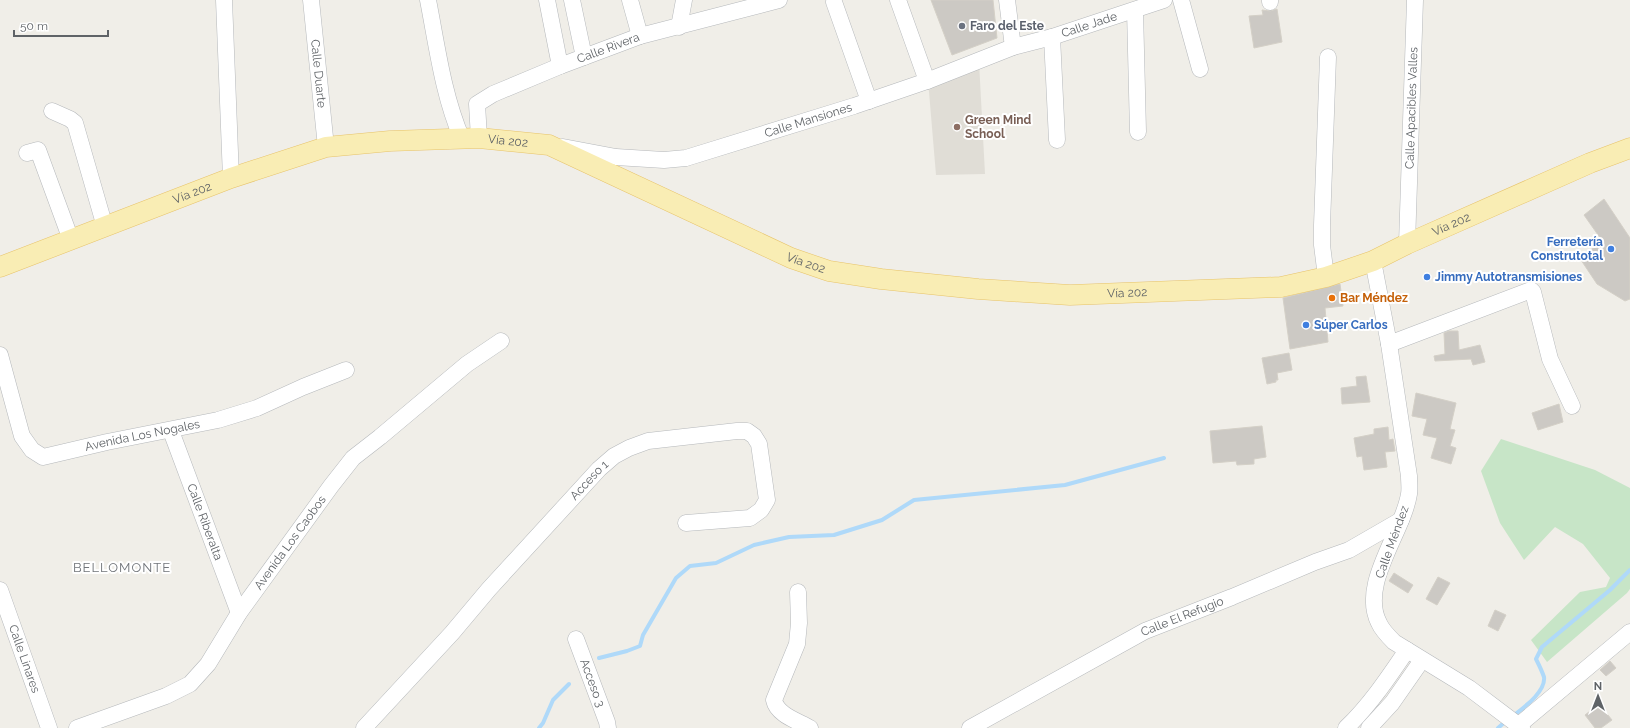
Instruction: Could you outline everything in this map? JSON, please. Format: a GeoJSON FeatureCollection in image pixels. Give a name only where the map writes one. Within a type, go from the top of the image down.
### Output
{"type":"FeatureCollection","features":[{"type":"Feature","properties":{"kind":"main road","name":"Vía 202"},"geometry":{"type":"LineString","coordinates":[[0,267],[231,178],[326,147],[390,141],[470,138],[549,145],[792,258],[829,271],[881,279],[978,289],[1070,295],[1281,287],[1326,276],[1373,261],[1407,244],[1590,163],[1630,148]]}},
{"type":"Feature","properties":{"kind":"street"},"geometry":{"type":"LineString","coordinates":[[224,0],[231,178]]}},
{"type":"Feature","properties":{"kind":"street","name":"Calle Duarte"},"geometry":{"type":"LineString","coordinates":[[311,0],[326,147]]}},
{"type":"Feature","properties":{"kind":"street"},"geometry":{"type":"LineString","coordinates":[[428,0],[444,80],[454,120],[470,138]]}},
{"type":"Feature","properties":{"kind":"street"},"geometry":{"type":"LineString","coordinates":[[547,0],[560,66]]}},
{"type":"Feature","properties":{"kind":"street"},"geometry":{"type":"LineString","coordinates":[[572,0],[584,57]]}},
{"type":"Feature","properties":{"kind":"street"},"geometry":{"type":"LineString","coordinates":[[630,0],[640,36]]}},
{"type":"Feature","properties":{"kind":"street"},"geometry":{"type":"LineString","coordinates":[[679,27],[684,0]]}},
{"type":"Feature","properties":{"kind":"street","name":"Calle Rivera"},"geometry":{"type":"LineString","coordinates":[[470,138],[477,104],[493,94],[560,66],[640,36],[679,27],[759,3],[779,0]]}},
{"type":"Feature","properties":{"kind":"street"},"geometry":{"type":"LineString","coordinates":[[898,0],[927,81]]}},
{"type":"Feature","properties":{"kind":"street"},"geometry":{"type":"LineString","coordinates":[[1007,0],[1013,47]]}},
{"type":"Feature","properties":{"kind":"street","name":"Calle Jade"},"geometry":{"type":"LineString","coordinates":[[1013,47],[1052,37],[1164,0]]}},
{"type":"Feature","properties":{"kind":"street"},"geometry":{"type":"LineString","coordinates":[[1181,0],[1200,69]]}},
{"type":"Feature","properties":{"kind":"street","name":"Calle Apacibles Valles"},"geometry":{"type":"LineString","coordinates":[[1407,244],[1415,0]]}},
{"type":"Feature","properties":{"kind":"street"},"geometry":{"type":"LineString","coordinates":[[834,2],[869,101]]}},
{"type":"Feature","properties":{"kind":"street"},"geometry":{"type":"LineString","coordinates":[[1135,10],[1138,132]]}},
{"type":"Feature","properties":{"kind":"street"},"geometry":{"type":"LineString","coordinates":[[1052,37],[1057,140]]}},
{"type":"Feature","properties":{"kind":"street","name":"Calle Mansiones"},"geometry":{"type":"LineString","coordinates":[[549,145],[616,157],[664,160],[686,158],[869,101],[927,81],[1013,47]]}},
{"type":"Feature","properties":{"kind":"street"},"geometry":{"type":"LineString","coordinates":[[1326,276],[1322,245],[1322,224],[1328,57]]}},
{"type":"Feature","properties":{"kind":"street"},"geometry":{"type":"LineString","coordinates":[[52,111],[70,119],[75,123],[105,227]]}},
{"type":"Feature","properties":{"kind":"street"},"geometry":{"type":"LineString","coordinates":[[27,153],[38,150],[71,240]]}},
{"type":"Feature","properties":{"kind":"street","name":"Calle Méndez"},"geometry":{"type":"LineString","coordinates":[[1373,261],[1389,344],[1409,476],[1409,493],[1401,520],[1380,567],[1374,599],[1375,612],[1378,622],[1384,632],[1394,642],[1469,688],[1521,727]]}},
{"type":"Feature","properties":{"kind":"street"},"geometry":{"type":"LineString","coordinates":[[1389,344],[1532,290],[1550,359],[1572,406]]}},
{"type":"Feature","properties":{"kind":"street","name":"Avenida Los Caobos"},"geometry":{"type":"LineString","coordinates":[[77,728],[166,696],[190,684],[208,664],[239,613],[353,458],[467,364],[501,342]]}},
{"type":"Feature","properties":{"kind":"street","name":"Avenida Los Nogales"},"geometry":{"type":"LineString","coordinates":[[0,355],[22,436],[32,450],[43,457],[106,442],[218,420],[257,408],[303,387],[346,370]]}},
{"type":"Feature","properties":{"kind":"street","name":"Calle Riberalta"},"geometry":{"type":"LineString","coordinates":[[171,430],[239,613]]}},
{"type":"Feature","properties":{"kind":"street","name":"Acceso 1"},"geometry":{"type":"LineString","coordinates":[[364,728],[452,633],[489,589],[593,475],[614,456],[629,448],[648,441],[737,430],[747,431],[754,436],[759,444],[767,500],[761,510],[750,518],[686,523]]}},
{"type":"Feature","properties":{"kind":"street","name":"Calle El Refugio"},"geometry":{"type":"LineString","coordinates":[[970,728],[1145,631],[1232,597],[1315,562],[1349,550],[1401,520]]}},
{"type":"Feature","properties":{"kind":"street","name":"Calle Linares"},"geometry":{"type":"LineString","coordinates":[[0,590],[49,728]]}},
{"type":"Feature","properties":{"kind":"street"},"geometry":{"type":"LineString","coordinates":[[798,592],[799,623],[797,644],[774,700],[777,708],[781,712],[810,728]]}},
{"type":"Feature","properties":{"kind":"street"},"geometry":{"type":"LineString","coordinates":[[1521,727],[1630,632]]}},
{"type":"Feature","properties":{"kind":"street","name":"Acceso 3"},"geometry":{"type":"LineString","coordinates":[[576,639],[608,728]]}},
{"type":"Feature","properties":{"kind":"street"},"geometry":{"type":"LineString","coordinates":[[1346,728],[1378,693],[1407,650]]}},
{"type":"Feature","properties":{"kind":"street"},"geometry":{"type":"LineString","coordinates":[[1369,728],[1392,703],[1422,660]]}},
{"type":"Feature","properties":{"kind":"shaded area","name":"Green Mind School"},"geometry":{"type":"Polygon","coordinates":[[[979,62],[985,174],[936,175],[928,80],[979,62]]]}},
{"type":"Feature","properties":{"kind":"green space"},"geometry":{"type":"Polygon","coordinates":[[[1501,439],[1595,470],[1630,488],[1630,589],[1547,662],[1531,640],[1580,592],[1606,587],[1610,578],[1583,544],[1555,527],[1524,560],[1500,523],[1481,471],[1501,439]]]}},
{"type":"Feature","properties":{"kind":"building"},"geometry":{"type":"Polygon","coordinates":[[[931,0],[993,0],[997,38],[952,55],[931,0]]]}},
{"type":"Feature","properties":{"kind":"building"},"geometry":{"type":"Polygon","coordinates":[[[1277,9],[1282,42],[1254,48],[1249,16],[1263,15],[1262,10],[1270,11],[1277,9]]]}},
{"type":"Feature","properties":{"kind":"building","name":"Ferretería Construtotal"},"geometry":{"type":"Polygon","coordinates":[[[1604,199],[1630,238],[1630,299],[1625,301],[1597,284],[1579,257],[1603,242],[1584,215],[1604,199]]]}},
{"type":"Feature","properties":{"kind":"building","name":"Súper Carlos"},"geometry":{"type":"Polygon","coordinates":[[[1340,284],[1343,306],[1325,308],[1328,342],[1290,349],[1283,298],[1340,284]]]}},
{"type":"Feature","properties":{"kind":"building"},"geometry":{"type":"Polygon","coordinates":[[[1449,331],[1458,331],[1459,350],[1480,345],[1485,362],[1473,365],[1471,359],[1435,361],[1434,356],[1445,354],[1444,333],[1449,331]]]}},
{"type":"Feature","properties":{"kind":"building"},"geometry":{"type":"Polygon","coordinates":[[[1289,353],[1292,370],[1277,373],[1278,380],[1267,384],[1262,358],[1289,353]]]}},
{"type":"Feature","properties":{"kind":"building"},"geometry":{"type":"Polygon","coordinates":[[[1366,376],[1370,402],[1342,404],[1341,388],[1357,386],[1356,377],[1366,376]]]}},
{"type":"Feature","properties":{"kind":"building"},"geometry":{"type":"Polygon","coordinates":[[[1416,393],[1456,403],[1450,429],[1455,430],[1450,446],[1456,448],[1451,464],[1431,458],[1437,438],[1423,435],[1427,419],[1412,416],[1416,393]]]}},
{"type":"Feature","properties":{"kind":"building"},"geometry":{"type":"Polygon","coordinates":[[[1559,404],[1563,422],[1538,430],[1532,413],[1559,404]]]}},
{"type":"Feature","properties":{"kind":"building"},"geometry":{"type":"Polygon","coordinates":[[[1262,426],[1266,457],[1254,459],[1254,464],[1237,465],[1236,461],[1213,463],[1210,431],[1262,426]]]}},
{"type":"Feature","properties":{"kind":"building"},"geometry":{"type":"Polygon","coordinates":[[[1388,427],[1389,440],[1393,439],[1395,451],[1385,452],[1387,467],[1364,470],[1362,456],[1357,457],[1354,438],[1374,434],[1374,429],[1388,427]]]}},
{"type":"Feature","properties":{"kind":"building"},"geometry":{"type":"Polygon","coordinates":[[[1394,573],[1413,585],[1408,593],[1389,581],[1394,573]]]}},
{"type":"Feature","properties":{"kind":"building"},"geometry":{"type":"Polygon","coordinates":[[[1438,577],[1450,583],[1437,605],[1426,599],[1438,577]]]}},
{"type":"Feature","properties":{"kind":"building"},"geometry":{"type":"Polygon","coordinates":[[[1495,610],[1506,615],[1498,631],[1488,626],[1495,610]]]}},
{"type":"Feature","properties":{"kind":"building"},"geometry":{"type":"Polygon","coordinates":[[[1610,661],[1616,668],[1606,676],[1600,670],[1610,661]]]}},
{"type":"Feature","properties":{"kind":"building"},"geometry":{"type":"Polygon","coordinates":[[[1599,704],[1612,720],[1601,728],[1595,728],[1585,715],[1599,704]]]}},
{"type":"Feature","properties":{"kind":"waterway"},"geometry":{"type":"LineString","coordinates":[[599,658],[640,646],[643,635],[676,578],[690,566],[716,563],[754,545],[789,537],[834,535],[882,520],[914,500],[1065,485],[1164,458]]}},
{"type":"Feature","properties":{"kind":"waterway"},"geometry":{"type":"LineString","coordinates":[[1513,716],[1538,694],[1544,683],[1544,677],[1536,659],[1542,647],[1610,590],[1630,570]]}},
{"type":"Feature","properties":{"kind":"waterway"},"geometry":{"type":"LineString","coordinates":[[539,728],[543,723],[553,700],[569,684]]}},
{"type":"Feature","properties":{"kind":"waterway"},"geometry":{"type":"LineString","coordinates":[[1498,728],[1506,721]]}},
{"type":"Feature","properties":{"kind":"place","name":"Faro del Este"},"geometry":{"type":"Point","coordinates":[962,26]}},
{"type":"Feature","properties":{"kind":"place","name":"Green Mind School"},"geometry":{"type":"Point","coordinates":[957,127]}},
{"type":"Feature","properties":{"kind":"place","name":"Ferretería Construtotal"},"geometry":{"type":"Point","coordinates":[1611,249]}},
{"type":"Feature","properties":{"kind":"place","name":"Jimmy Autotransmisiones"},"geometry":{"type":"Point","coordinates":[1427,277]}},
{"type":"Feature","properties":{"kind":"place","name":"Bar Méndez"},"geometry":{"type":"Point","coordinates":[1332,298]}},
{"type":"Feature","properties":{"kind":"place","name":"Súper Carlos"},"geometry":{"type":"Point","coordinates":[1306,325]}},
{"type":"Feature","properties":{"kind":"district","name":"BELLOMONTE"},"geometry":{"type":"Point","coordinates":[122,567]}}]}
